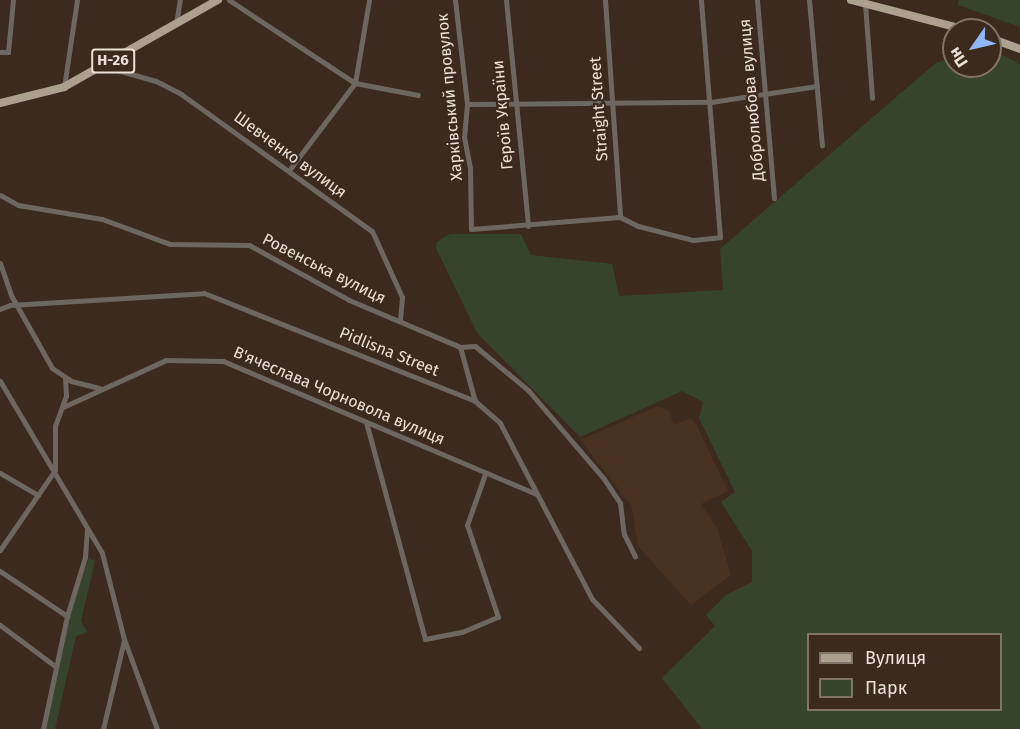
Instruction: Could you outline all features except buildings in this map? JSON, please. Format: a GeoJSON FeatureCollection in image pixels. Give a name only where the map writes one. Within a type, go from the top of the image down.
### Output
{"type":"FeatureCollection","features":[{"type":"Feature","properties":{"kind":"main road","name":"Н-26"},"geometry":{"type":"LineString","coordinates":[[0,103],[64,87],[218,0]]}},
{"type":"Feature","properties":{"kind":"main road"},"geometry":{"type":"LineString","coordinates":[[851,0],[942,23]]}},
{"type":"Feature","properties":{"kind":"main road"},"geometry":{"type":"LineString","coordinates":[[1002,42],[1020,49]]}},
{"type":"Feature","properties":{"kind":"street"},"geometry":{"type":"LineString","coordinates":[[0,52],[8,52],[13,0]]}},
{"type":"Feature","properties":{"kind":"street"},"geometry":{"type":"LineString","coordinates":[[64,87],[77,0]]}},
{"type":"Feature","properties":{"kind":"street"},"geometry":{"type":"LineString","coordinates":[[176,24],[180,0]]}},
{"type":"Feature","properties":{"kind":"street"},"geometry":{"type":"LineString","coordinates":[[229,0],[355,83],[418,95]]}},
{"type":"Feature","properties":{"kind":"street"},"geometry":{"type":"LineString","coordinates":[[290,170],[355,83],[369,0]]}},
{"type":"Feature","properties":{"kind":"street","name":"Харківський провулок"},"geometry":{"type":"LineString","coordinates":[[455,0],[466,104],[464,138],[470,167],[471,229],[528,226]]}},
{"type":"Feature","properties":{"kind":"street","name":"Героїв України"},"geometry":{"type":"LineString","coordinates":[[507,0],[528,226]]}},
{"type":"Feature","properties":{"kind":"street","name":"Straight Street"},"geometry":{"type":"LineString","coordinates":[[605,0],[620,217]]}},
{"type":"Feature","properties":{"kind":"street"},"geometry":{"type":"LineString","coordinates":[[528,226],[620,217],[638,226],[693,240],[720,237],[711,102],[701,0]]}},
{"type":"Feature","properties":{"kind":"street","name":"Добролюбова вулиця"},"geometry":{"type":"LineString","coordinates":[[757,0],[774,198]]}},
{"type":"Feature","properties":{"kind":"street"},"geometry":{"type":"LineString","coordinates":[[809,0],[822,145]]}},
{"type":"Feature","properties":{"kind":"street"},"geometry":{"type":"LineString","coordinates":[[865,3],[872,98]]}},
{"type":"Feature","properties":{"kind":"street","name":"Шевченко вулиця"},"geometry":{"type":"LineString","coordinates":[[103,66],[156,81],[181,94],[372,231],[402,297],[400,321]]}},
{"type":"Feature","properties":{"kind":"street"},"geometry":{"type":"LineString","coordinates":[[466,104],[612,101],[711,102],[817,86]]}},
{"type":"Feature","properties":{"kind":"street","name":"Ровенська вулиця"},"geometry":{"type":"LineString","coordinates":[[0,195],[18,205],[102,219],[170,244],[249,245],[350,300],[460,346],[475,346],[505,367],[604,478],[620,503],[624,534],[635,557]]}},
{"type":"Feature","properties":{"kind":"street"},"geometry":{"type":"LineString","coordinates":[[0,263],[12,297],[19,304],[48,361],[64,378],[68,387],[63,408],[55,426],[55,470],[0,550]]}},
{"type":"Feature","properties":{"kind":"street","name":"Pidlisna Street"},"geometry":{"type":"LineString","coordinates":[[0,309],[19,304],[204,293],[475,401],[500,423],[592,599],[639,648]]}},
{"type":"Feature","properties":{"kind":"street"},"geometry":{"type":"LineString","coordinates":[[460,346],[475,401]]}},
{"type":"Feature","properties":{"kind":"street","name":"В'ячеслава Чорновола вулиця"},"geometry":{"type":"LineString","coordinates":[[63,408],[100,388],[179,357],[223,361],[485,474],[537,494]]}},
{"type":"Feature","properties":{"kind":"street"},"geometry":{"type":"LineString","coordinates":[[64,378],[100,388]]}},
{"type":"Feature","properties":{"kind":"street"},"geometry":{"type":"LineString","coordinates":[[0,381],[55,470],[102,553],[124,639],[157,729]]}},
{"type":"Feature","properties":{"kind":"street"},"geometry":{"type":"LineString","coordinates":[[366,422],[424,639],[462,632],[498,617],[467,525],[485,474]]}},
{"type":"Feature","properties":{"kind":"street"},"geometry":{"type":"LineString","coordinates":[[0,473],[38,495]]}},
{"type":"Feature","properties":{"kind":"street"},"geometry":{"type":"LineString","coordinates":[[43,729],[67,616],[85,557],[87,526]]}},
{"type":"Feature","properties":{"kind":"street"},"geometry":{"type":"LineString","coordinates":[[0,571],[67,616]]}},
{"type":"Feature","properties":{"kind":"street"},"geometry":{"type":"LineString","coordinates":[[0,625],[55,666]]}},
{"type":"Feature","properties":{"kind":"street"},"geometry":{"type":"LineString","coordinates":[[103,729],[124,639]]}},
{"type":"Feature","properties":{"kind":"shaded area"},"geometry":{"type":"Polygon","coordinates":[[[658,406],[669,411],[674,425],[690,418],[696,424],[728,491],[701,504],[717,528],[731,575],[691,605],[638,546],[631,505],[580,440],[658,406]]]}},
{"type":"Feature","properties":{"kind":"green space"},"geometry":{"type":"Polygon","coordinates":[[[959,0],[1020,0],[1020,27],[1002,21],[1002,18],[995,18],[958,5],[959,0]]]}},
{"type":"Feature","properties":{"kind":"green space"},"geometry":{"type":"Polygon","coordinates":[[[1002,55],[1020,64],[1020,729],[702,729],[662,678],[715,626],[706,615],[726,595],[752,582],[752,551],[721,502],[735,492],[699,418],[703,402],[682,391],[580,437],[477,333],[436,248],[437,242],[450,234],[521,234],[531,255],[612,264],[619,296],[723,290],[720,249],[937,62],[942,61],[942,78],[1002,78],[1002,55]]]}},
{"type":"Feature","properties":{"kind":"green space"},"geometry":{"type":"Polygon","coordinates":[[[89,558],[95,561],[81,621],[87,632],[76,636],[55,729],[43,729],[65,625],[89,558]]]}}]}
